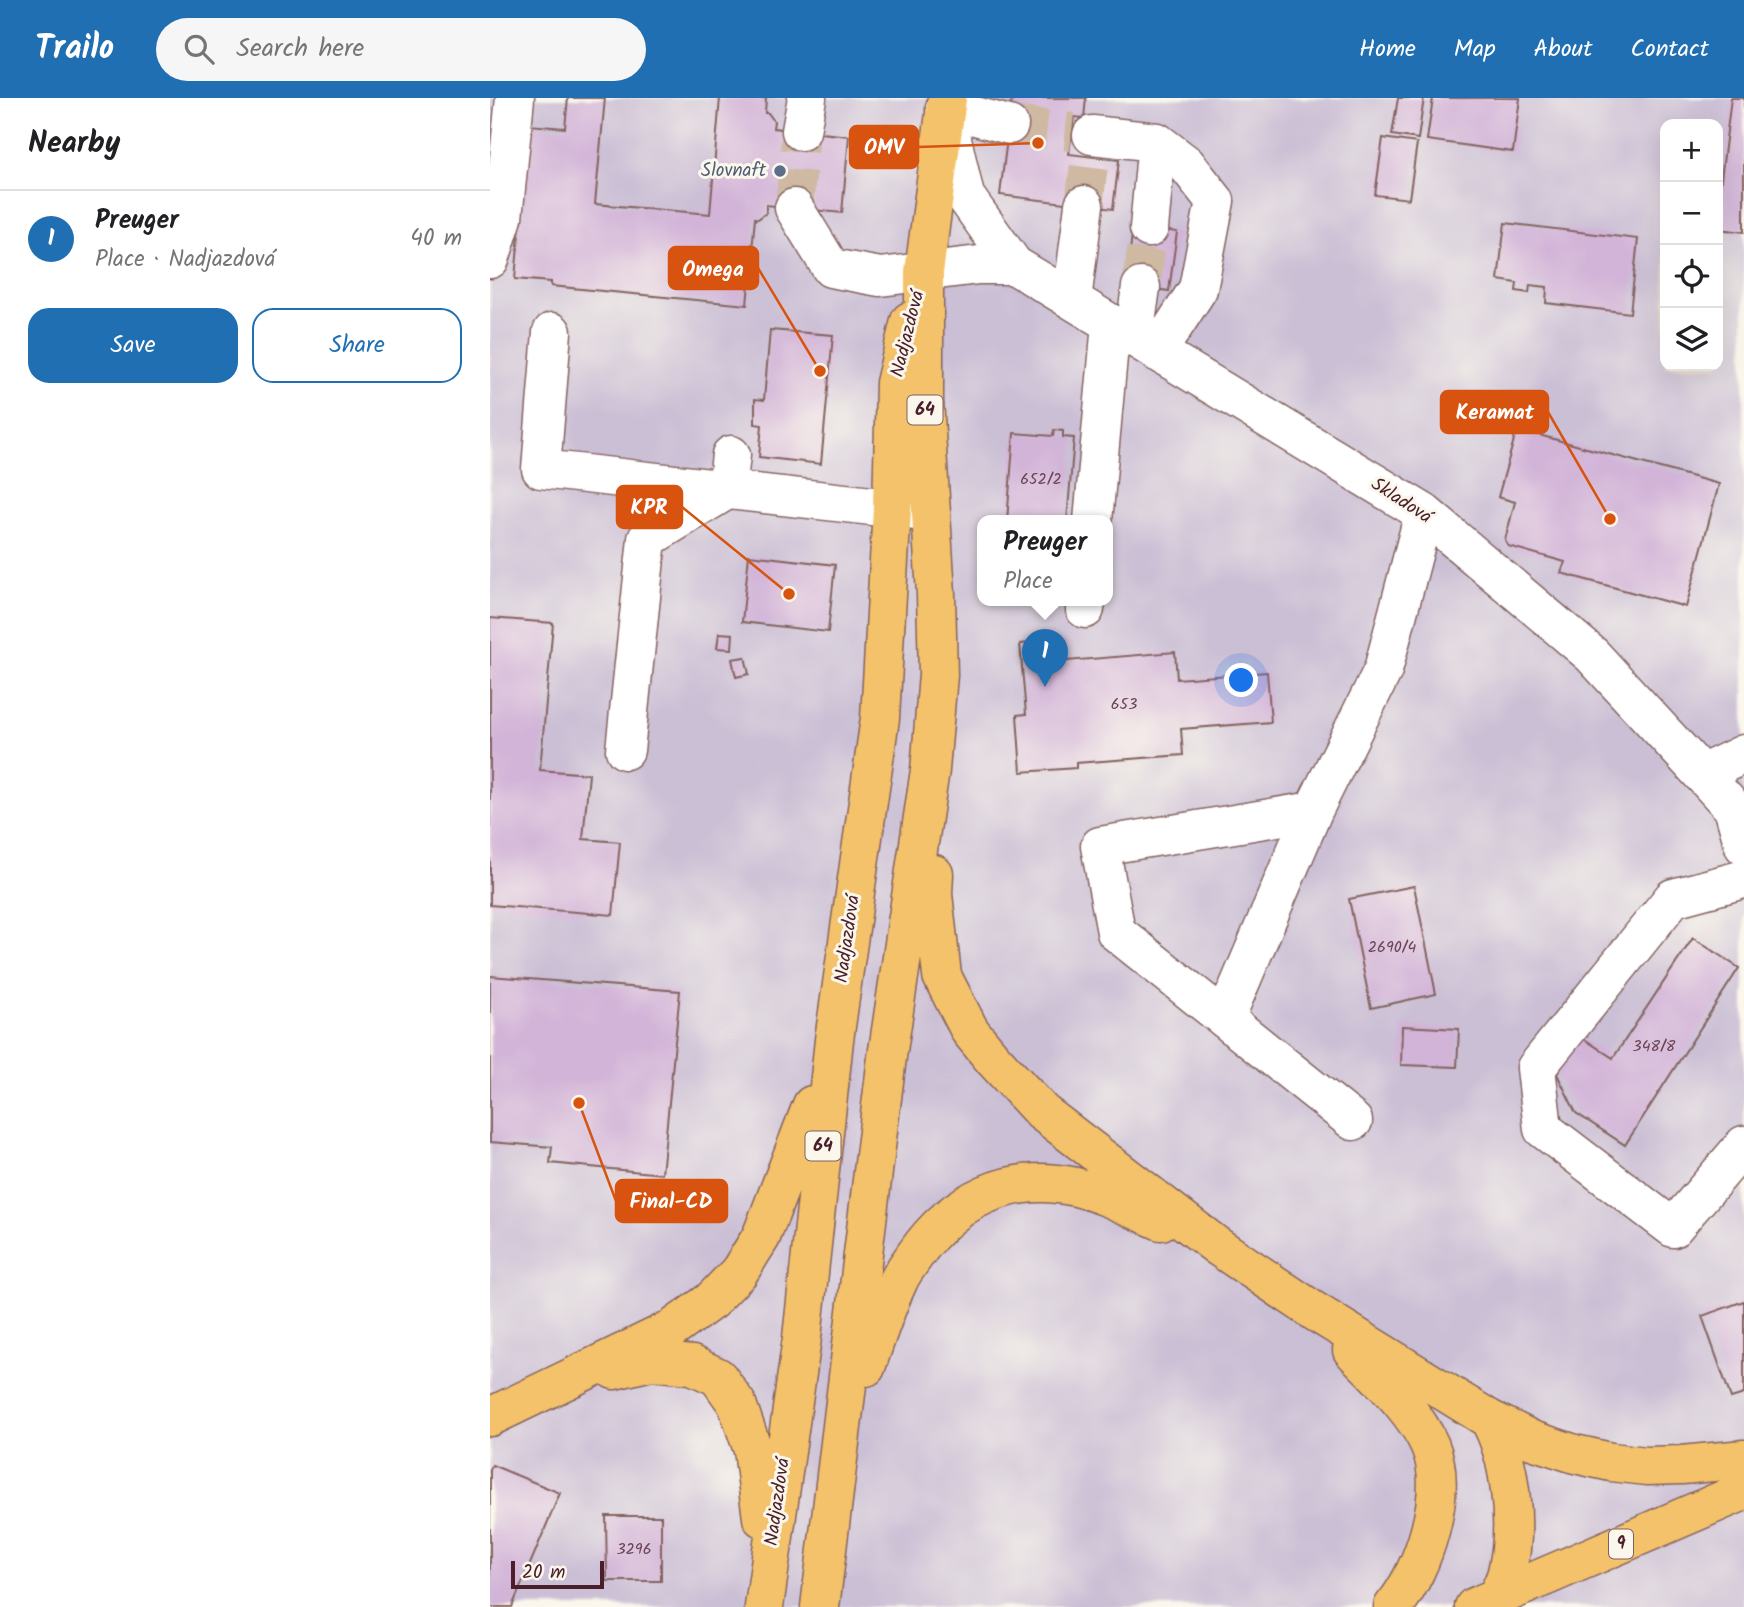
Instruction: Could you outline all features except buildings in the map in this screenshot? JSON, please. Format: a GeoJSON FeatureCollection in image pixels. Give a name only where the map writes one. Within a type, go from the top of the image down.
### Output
{"type":"FeatureCollection","features":[{"type":"Feature","properties":{"kind":"main road","name":"Nadjazdová"},"geometry":{"type":"LineString","coordinates":[[820,1607],[887,1057],[930,770],[937,675],[932,512],[924,400],[924,272],[946,103]]}},
{"type":"Feature","properties":{"kind":"main road","name":"Nadjazdová"},"geometry":{"type":"LineString","coordinates":[[766,1591],[802,1338],[834,1040],[880,718],[892,508],[895,383],[924,272]]}},
{"type":"Feature","properties":{"kind":"main road"},"geometry":{"type":"LineString","coordinates":[[930,770],[936,829],[933,894],[942,976],[970,1031],[1042,1112],[1217,1246],[1314,1311],[1489,1419],[1532,1440],[1611,1462],[1647,1466],[1744,1460]]}},
{"type":"Feature","properties":{"kind":"main road"},"geometry":{"type":"LineString","coordinates":[[490,1417],[672,1329],[711,1301],[739,1272],[761,1237],[778,1198],[834,1040]]}},
{"type":"Feature","properties":{"kind":"main road"},"geometry":{"type":"LineString","coordinates":[[842,1442],[876,1337],[899,1279],[924,1242],[945,1221],[987,1192],[1031,1182],[1076,1187],[1100,1194],[1217,1246]]}},
{"type":"Feature","properties":{"kind":"main road"},"geometry":{"type":"LineString","coordinates":[[1314,1311],[1383,1382],[1421,1428],[1431,1448],[1436,1507],[1427,1546],[1412,1580],[1393,1607]]}},
{"type":"Feature","properties":{"kind":"main road"},"geometry":{"type":"LineString","coordinates":[[568,1380],[651,1361],[692,1366],[718,1377],[737,1404],[754,1450],[766,1591]]}},
{"type":"Feature","properties":{"kind":"main road"},"geometry":{"type":"LineString","coordinates":[[1485,1602],[1507,1572],[1511,1538],[1511,1501],[1499,1437],[1489,1419]]}},
{"type":"Feature","properties":{"kind":"main road","name":"9"},"geometry":{"type":"LineString","coordinates":[[1485,1602],[1744,1491]]}},
{"type":"Feature","properties":{"kind":"street"},"geometry":{"type":"LineString","coordinates":[[490,259],[503,218],[515,98]]}},
{"type":"Feature","properties":{"kind":"street"},"geometry":{"type":"LineString","coordinates":[[946,103],[1009,125]]}},
{"type":"Feature","properties":{"kind":"street","name":"Skladová"},"geometry":{"type":"LineString","coordinates":[[946,103],[965,196],[1014,265],[1424,513],[1592,655],[1738,811]]}},
{"type":"Feature","properties":{"kind":"street"},"geometry":{"type":"LineString","coordinates":[[1085,141],[1157,142],[1186,164],[1215,201],[1198,289],[1134,338]]}},
{"type":"Feature","properties":{"kind":"street"},"geometry":{"type":"LineString","coordinates":[[1149,228],[1157,142]]}},
{"type":"Feature","properties":{"kind":"street"},"geometry":{"type":"LineString","coordinates":[[1072,300],[1084,205]]}},
{"type":"Feature","properties":{"kind":"street"},"geometry":{"type":"LineString","coordinates":[[794,208],[831,268],[880,276],[979,265],[1014,265]]}},
{"type":"Feature","properties":{"kind":"street"},"geometry":{"type":"LineString","coordinates":[[1094,515],[1134,338],[1140,287]]}},
{"type":"Feature","properties":{"kind":"street"},"geometry":{"type":"LineString","coordinates":[[552,332],[541,470],[729,472],[892,508],[932,512]]}},
{"type":"Feature","properties":{"kind":"street"},"geometry":{"type":"LineString","coordinates":[[625,750],[647,538],[729,472]]}},
{"type":"Feature","properties":{"kind":"street"},"geometry":{"type":"LineString","coordinates":[[1225,1018],[1313,811],[1383,670],[1424,513]]}},
{"type":"Feature","properties":{"kind":"street"},"geometry":{"type":"LineString","coordinates":[[1702,774],[1744,754]]}},
{"type":"Feature","properties":{"kind":"street"},"geometry":{"type":"LineString","coordinates":[[1313,811],[1100,846],[1116,932],[1353,1121]]}},
{"type":"Feature","properties":{"kind":"street"},"geometry":{"type":"LineString","coordinates":[[1738,811],[1744,846]]}},
{"type":"Feature","properties":{"kind":"street"},"geometry":{"type":"LineString","coordinates":[[1744,879],[1673,898],[1536,1068],[1543,1129],[1673,1228],[1744,1145]]}},
{"type":"Feature","properties":{"kind":"shaded area"},"geometry":{"type":"Polygon","coordinates":[[[490,98],[1744,98],[1744,1607],[490,1607],[490,98]]]}},
{"type":"Feature","properties":{"kind":"tunnel"},"geometry":{"type":"LineString","coordinates":[[1009,125],[1072,132]]}},
{"type":"Feature","properties":{"kind":"tunnel"},"geometry":{"type":"LineString","coordinates":[[794,208],[801,131]]}},
{"type":"Feature","properties":{"kind":"tunnel"},"geometry":{"type":"LineString","coordinates":[[1084,205],[1090,157]]}},
{"type":"Feature","properties":{"kind":"tunnel"},"geometry":{"type":"LineString","coordinates":[[1141,287],[1149,228]]}},
{"type":"Feature","properties":{"kind":"place","name":"OMV"},"geometry":{"type":"Point","coordinates":[1038,143]}},
{"type":"Feature","properties":{"kind":"place","name":"Slovnaft"},"geometry":{"type":"Point","coordinates":[780,171]}},
{"type":"Feature","properties":{"kind":"place","name":"Omega"},"geometry":{"type":"Point","coordinates":[820,371]}},
{"type":"Feature","properties":{"kind":"place","name":"Keramat"},"geometry":{"type":"Point","coordinates":[1610,519]}},
{"type":"Feature","properties":{"kind":"place","name":"KPR"},"geometry":{"type":"Point","coordinates":[789,594]}},
{"type":"Feature","properties":{"kind":"place","name":"Preuger"},"geometry":{"type":"Point","coordinates":[1045,687]}},
{"type":"Feature","properties":{"kind":"place","name":"Final-CD"},"geometry":{"type":"Point","coordinates":[579,1103]}}]}
